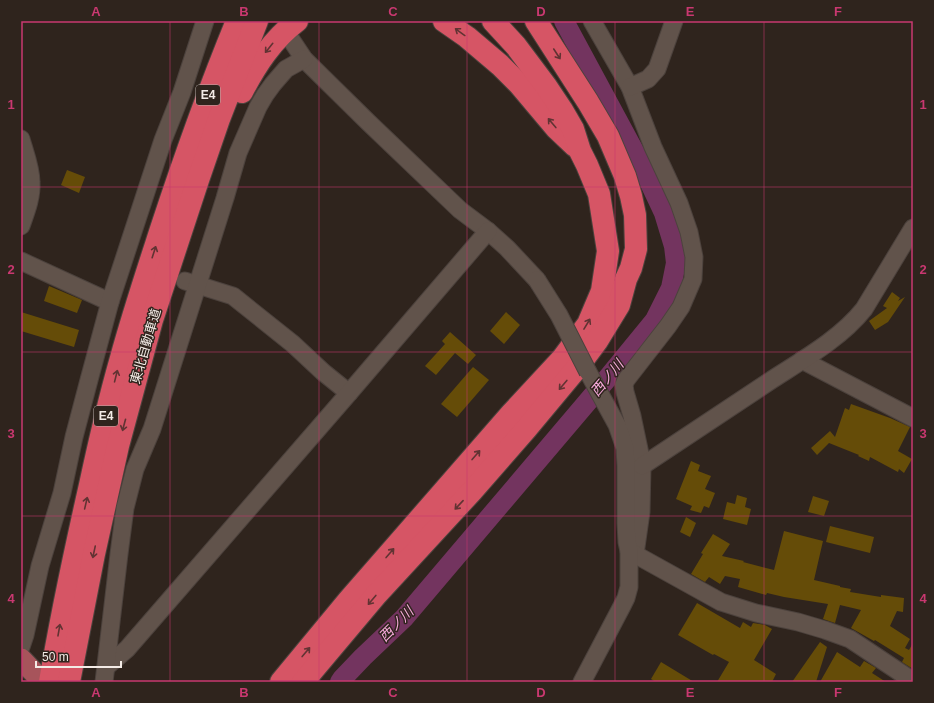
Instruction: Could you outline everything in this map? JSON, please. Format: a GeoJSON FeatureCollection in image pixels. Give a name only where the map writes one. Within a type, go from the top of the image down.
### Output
{"type":"FeatureCollection","features":[{"type":"Feature","properties":{"kind":"highway"},"geometry":{"type":"LineString","coordinates":[[181,169],[197,106],[226,21]]}},
{"type":"Feature","properties":{"kind":"highway","name":"東北自動車道"},"geometry":{"type":"LineString","coordinates":[[49,677],[76,546],[118,366],[134,312],[181,169],[237,21]]}},
{"type":"Feature","properties":{"kind":"highway","name":"東北自動車道"},"geometry":{"type":"LineString","coordinates":[[69,682],[94,554],[118,446],[152,320],[203,166],[258,21]]}},
{"type":"Feature","properties":{"kind":"highway"},"geometry":{"type":"LineString","coordinates":[[444,21],[467,37],[500,65],[519,84],[556,128],[580,151]]}},
{"type":"Feature","properties":{"kind":"highway"},"geometry":{"type":"LineString","coordinates":[[281,682],[348,601],[511,414],[562,359],[588,324],[602,291],[608,251],[599,194],[580,151],[574,129],[546,86],[516,46],[493,21]]}},
{"type":"Feature","properties":{"kind":"highway"},"geometry":{"type":"LineString","coordinates":[[509,21],[540,57],[556,79],[591,134],[605,160],[621,203],[625,221],[631,268]]}},
{"type":"Feature","properties":{"kind":"highway"},"geometry":{"type":"LineString","coordinates":[[303,682],[377,594],[472,491],[522,434],[577,368],[597,341],[619,305],[636,249],[635,215],[631,196],[625,176],[608,136],[536,21]]}},
{"type":"Feature","properties":{"kind":"highway"},"geometry":{"type":"LineString","coordinates":[[152,320],[207,183],[238,98],[263,56],[287,29],[293,30]]}},
{"type":"Feature","properties":{"kind":"main road"},"geometry":{"type":"LineString","coordinates":[[21,659],[49,677]]}},
{"type":"Feature","properties":{"kind":"street"},"geometry":{"type":"LineString","coordinates":[[21,647],[40,566],[62,493],[74,437],[110,302],[130,263],[163,140],[182,92],[204,21]]}},
{"type":"Feature","properties":{"kind":"street"},"geometry":{"type":"LineString","coordinates":[[582,682],[626,598],[629,587],[632,552],[641,512],[642,466],[624,385],[626,380],[681,307],[693,279],[694,256],[689,232],[679,203],[653,147],[630,87],[592,21]]}},
{"type":"Feature","properties":{"kind":"street"},"geometry":{"type":"LineString","coordinates":[[630,87],[648,79],[657,70],[674,21]]}},
{"type":"Feature","properties":{"kind":"street"},"geometry":{"type":"LineString","coordinates":[[293,30],[304,59],[460,210],[488,231],[507,248],[538,280],[560,315],[588,372],[617,425],[625,448],[627,542],[632,552],[721,602],[756,613],[798,622],[850,639],[913,681]]}},
{"type":"Feature","properties":{"kind":"street"},"geometry":{"type":"LineString","coordinates":[[105,674],[125,508],[135,469],[152,429],[192,282],[225,198],[238,152],[258,107],[273,84],[286,70],[304,59]]}},
{"type":"Feature","properties":{"kind":"street"},"geometry":{"type":"LineString","coordinates":[[21,139],[25,166],[31,182],[31,191],[21,226]]}},
{"type":"Feature","properties":{"kind":"street"},"geometry":{"type":"LineString","coordinates":[[642,466],[838,335],[857,318],[872,298],[887,270],[913,228]]}},
{"type":"Feature","properties":{"kind":"street"},"geometry":{"type":"LineString","coordinates":[[105,674],[488,231]]}},
{"type":"Feature","properties":{"kind":"street"},"geometry":{"type":"LineString","coordinates":[[21,261],[110,302]]}},
{"type":"Feature","properties":{"kind":"street"},"geometry":{"type":"LineString","coordinates":[[192,282],[233,296],[293,344],[323,372],[349,393]]}},
{"type":"Feature","properties":{"kind":"street"},"geometry":{"type":"LineString","coordinates":[[802,360],[913,418]]}},
{"type":"Feature","properties":{"kind":"building"},"geometry":{"type":"Polygon","coordinates":[[[67,170],[85,177],[79,193],[61,185],[67,170]]]}},
{"type":"Feature","properties":{"kind":"building"},"geometry":{"type":"Polygon","coordinates":[[[49,286],[82,300],[77,313],[44,301],[49,286]]]}},
{"type":"Feature","properties":{"kind":"building"},"geometry":{"type":"Polygon","coordinates":[[[892,292],[900,298],[898,301],[905,297],[888,322],[875,330],[869,321],[887,308],[883,306],[892,292]]]}},
{"type":"Feature","properties":{"kind":"building"},"geometry":{"type":"Polygon","coordinates":[[[21,312],[79,330],[74,347],[21,331],[21,312]]]}},
{"type":"Feature","properties":{"kind":"building"},"geometry":{"type":"Polygon","coordinates":[[[506,312],[520,325],[504,344],[490,331],[506,312]]]}},
{"type":"Feature","properties":{"kind":"building"},"geometry":{"type":"Polygon","coordinates":[[[450,332],[476,355],[468,364],[455,353],[436,375],[425,366],[445,344],[442,341],[450,332]]]}},
{"type":"Feature","properties":{"kind":"building"},"geometry":{"type":"Polygon","coordinates":[[[473,367],[489,380],[457,417],[441,404],[473,367]]]}},
{"type":"Feature","properties":{"kind":"building"},"geometry":{"type":"Polygon","coordinates":[[[851,404],[910,427],[898,451],[912,459],[904,473],[899,469],[898,472],[870,457],[869,461],[858,456],[859,455],[829,443],[817,455],[811,448],[830,431],[835,437],[845,408],[849,410],[851,404]]]}},
{"type":"Feature","properties":{"kind":"building"},"geometry":{"type":"Polygon","coordinates":[[[691,461],[700,465],[698,471],[711,476],[705,489],[715,493],[709,508],[704,506],[701,513],[690,510],[692,506],[676,499],[691,461]]]}},
{"type":"Feature","properties":{"kind":"building"},"geometry":{"type":"Polygon","coordinates":[[[737,495],[747,498],[745,507],[751,509],[747,525],[723,519],[727,502],[735,504],[737,495]]]}},
{"type":"Feature","properties":{"kind":"building"},"geometry":{"type":"Polygon","coordinates":[[[813,496],[829,501],[824,516],[808,512],[813,496]]]}},
{"type":"Feature","properties":{"kind":"building"},"geometry":{"type":"Polygon","coordinates":[[[686,517],[696,523],[690,537],[680,532],[686,517]]]}},
{"type":"Feature","properties":{"kind":"building"},"geometry":{"type":"Polygon","coordinates":[[[830,526],[874,537],[870,553],[826,542],[830,526]]]}},
{"type":"Feature","properties":{"kind":"building"},"geometry":{"type":"Polygon","coordinates":[[[784,531],[823,541],[814,580],[851,589],[850,592],[881,597],[881,595],[904,598],[903,612],[897,611],[890,626],[910,639],[905,648],[909,650],[913,643],[913,669],[902,662],[904,658],[875,640],[874,641],[851,628],[861,610],[840,605],[835,623],[823,619],[828,604],[767,593],[766,595],[738,587],[740,579],[725,576],[720,584],[709,577],[705,582],[691,574],[703,554],[701,553],[713,534],[730,544],[722,556],[774,570],[784,531]]]}},
{"type":"Feature","properties":{"kind":"building"},"geometry":{"type":"Polygon","coordinates":[[[697,603],[740,628],[743,622],[751,627],[753,623],[765,625],[772,629],[754,660],[776,674],[772,682],[717,682],[729,662],[714,654],[713,655],[678,635],[697,603]]]}},
{"type":"Feature","properties":{"kind":"building"},"geometry":{"type":"Polygon","coordinates":[[[820,642],[827,647],[816,682],[792,682],[820,642]]]}},
{"type":"Feature","properties":{"kind":"building"},"geometry":{"type":"Polygon","coordinates":[[[837,652],[860,667],[864,661],[876,668],[872,673],[886,682],[820,682],[837,652]]]}},
{"type":"Feature","properties":{"kind":"building"},"geometry":{"type":"Polygon","coordinates":[[[661,662],[694,682],[656,682],[651,679],[661,662]]]}},
{"type":"Feature","properties":{"kind":"waterway","name":"西ノ川"},"geometry":{"type":"LineString","coordinates":[[340,682],[363,657],[404,618],[606,380],[655,320],[671,288],[676,263],[674,246],[664,213],[640,162],[564,21]]}}]}
